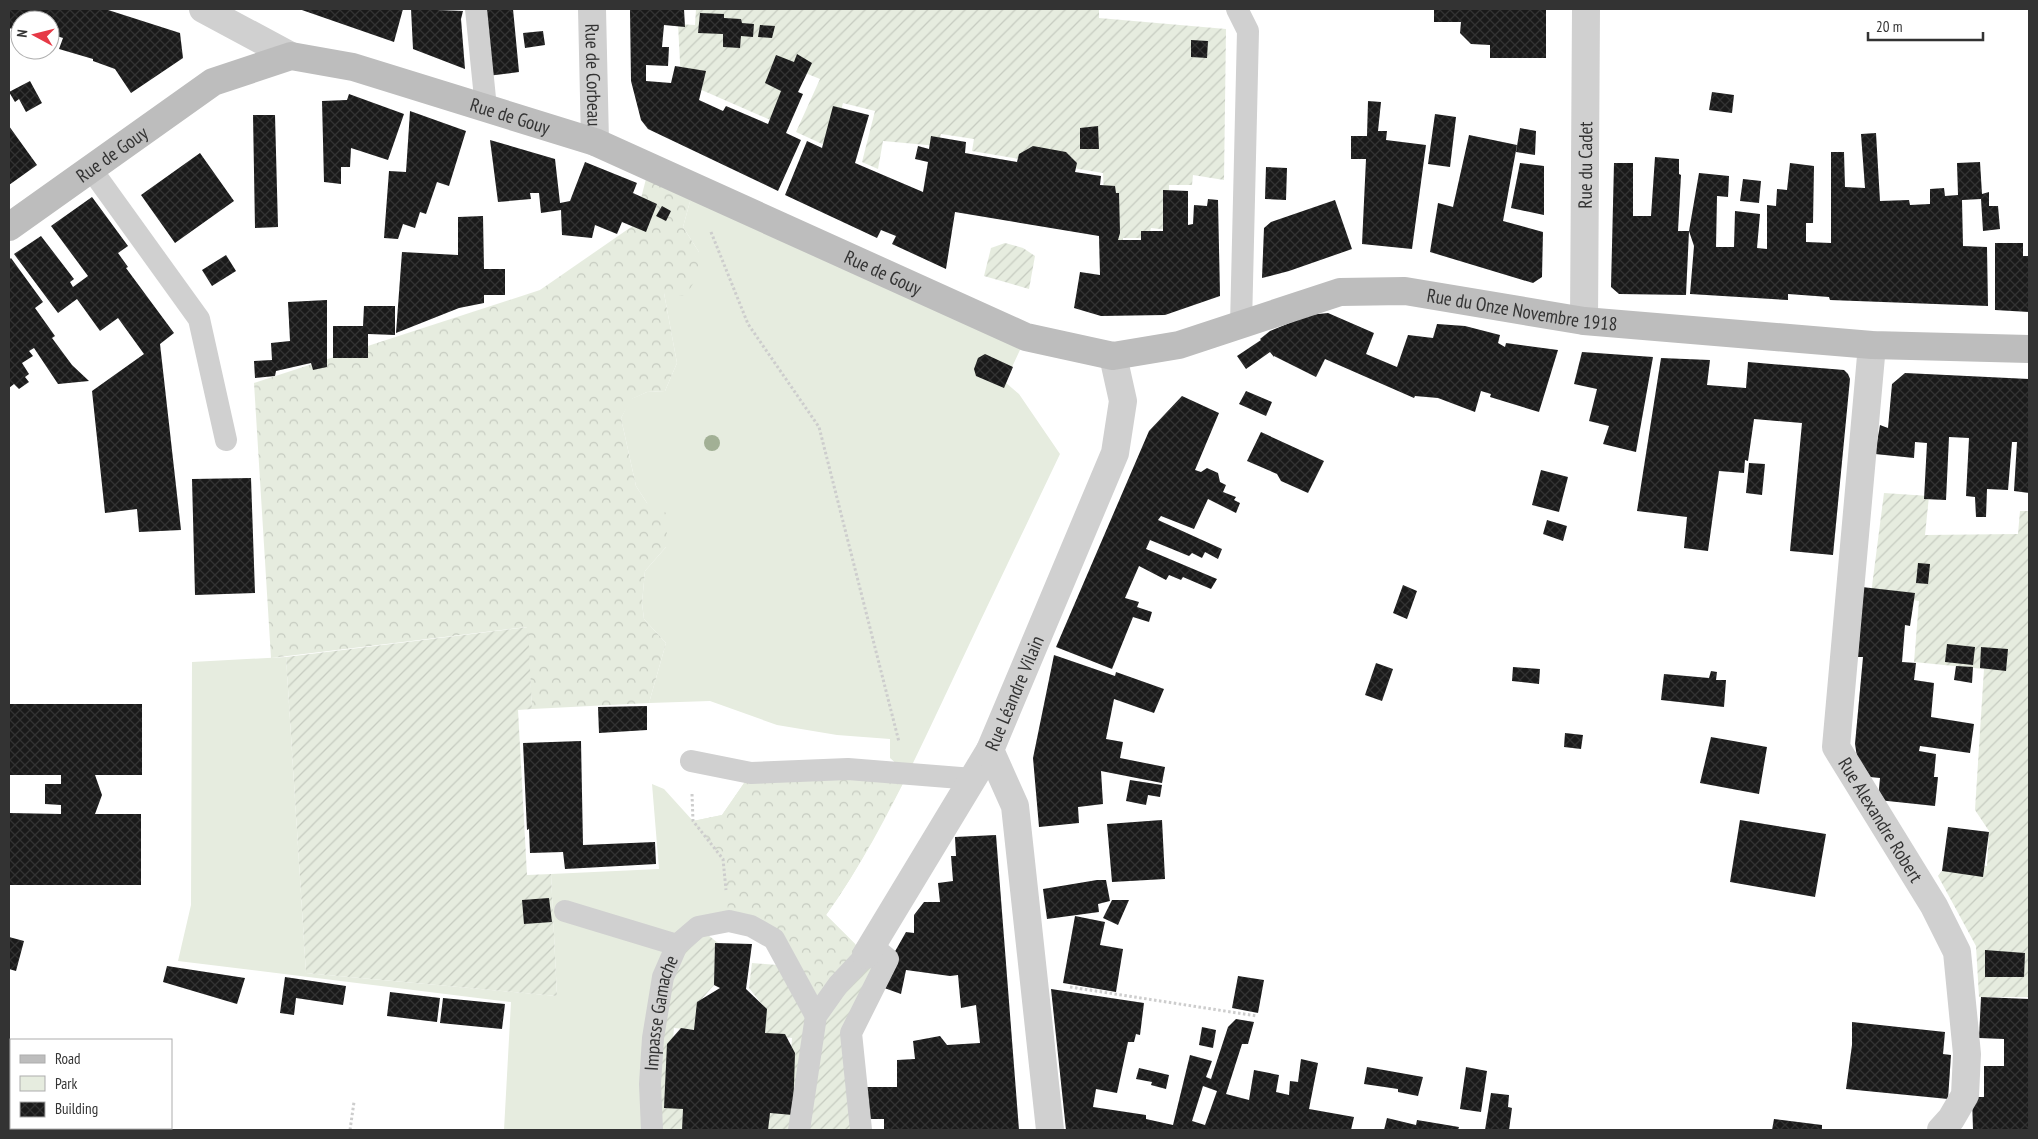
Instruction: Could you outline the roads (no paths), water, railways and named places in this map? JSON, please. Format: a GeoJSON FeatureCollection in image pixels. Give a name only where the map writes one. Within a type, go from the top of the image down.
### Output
{"type":"FeatureCollection","features":[{"type":"Feature","properties":{"kind":"street"},"geometry":{"type":"LineString","coordinates":[[203,9],[291,56]]}},
{"type":"Feature","properties":{"kind":"street","name":"Rue de Corbeau"},"geometry":{"type":"LineString","coordinates":[[592,9],[595,142]]}},
{"type":"Feature","properties":{"kind":"street","name":"Rue du Cadet"},"geometry":{"type":"LineString","coordinates":[[1584,321],[1586,9]]}},
{"type":"Feature","properties":{"kind":"street","name":"Rue de Gouy"},"geometry":{"type":"LineString","coordinates":[[9,227],[213,82],[291,56],[353,67],[595,142],[1026,337]]}},
{"type":"Feature","properties":{"kind":"street","name":"Rue du Onze Novembre 1918"},"geometry":{"type":"LineString","coordinates":[[1026,337],[1113,356],[1179,345],[1340,292],[1405,292],[1584,321],[1872,345],[2029,349]]}},
{"type":"Feature","properties":{"kind":"street","name":"Rue Alexandre Robert"},"geometry":{"type":"LineString","coordinates":[[1872,345],[1836,747],[1934,906],[1957,952],[1967,1054],[1965,1095],[1951,1119],[1941,1130]]}},
{"type":"Feature","properties":{"kind":"street","name":"Rue Léandre Vilain"},"geometry":{"type":"LineString","coordinates":[[1050,1130],[1015,806],[990,750],[1115,453],[1123,401],[1113,356]]}},
{"type":"Feature","properties":{"kind":"street"},"geometry":{"type":"LineString","coordinates":[[869,950],[990,750]]}},
{"type":"Feature","properties":{"kind":"lane"},"geometry":{"type":"LineString","coordinates":[[476,9],[486,108]]}},
{"type":"Feature","properties":{"kind":"lane"},"geometry":{"type":"LineString","coordinates":[[1237,9],[1248,31],[1241,325]]}},
{"type":"Feature","properties":{"kind":"lane"},"geometry":{"type":"LineString","coordinates":[[91,168],[199,319],[226,440]]}},
{"type":"Feature","properties":{"kind":"lane"},"geometry":{"type":"LineString","coordinates":[[691,761],[751,773],[848,769],[973,779]]}},
{"type":"Feature","properties":{"kind":"lane"},"geometry":{"type":"LineString","coordinates":[[565,911],[677,946]]}},
{"type":"Feature","properties":{"kind":"lane","name":"Impasse Gamache"},"geometry":{"type":"LineString","coordinates":[[652,1130],[650,1084],[653,1038],[663,977],[677,946],[698,927],[729,921],[751,926],[774,939],[816,1016]]}},
{"type":"Feature","properties":{"kind":"lane"},"geometry":{"type":"LineString","coordinates":[[799,1130],[816,1016],[838,985],[869,950],[888,959],[851,1033],[861,1130]]}}]}
